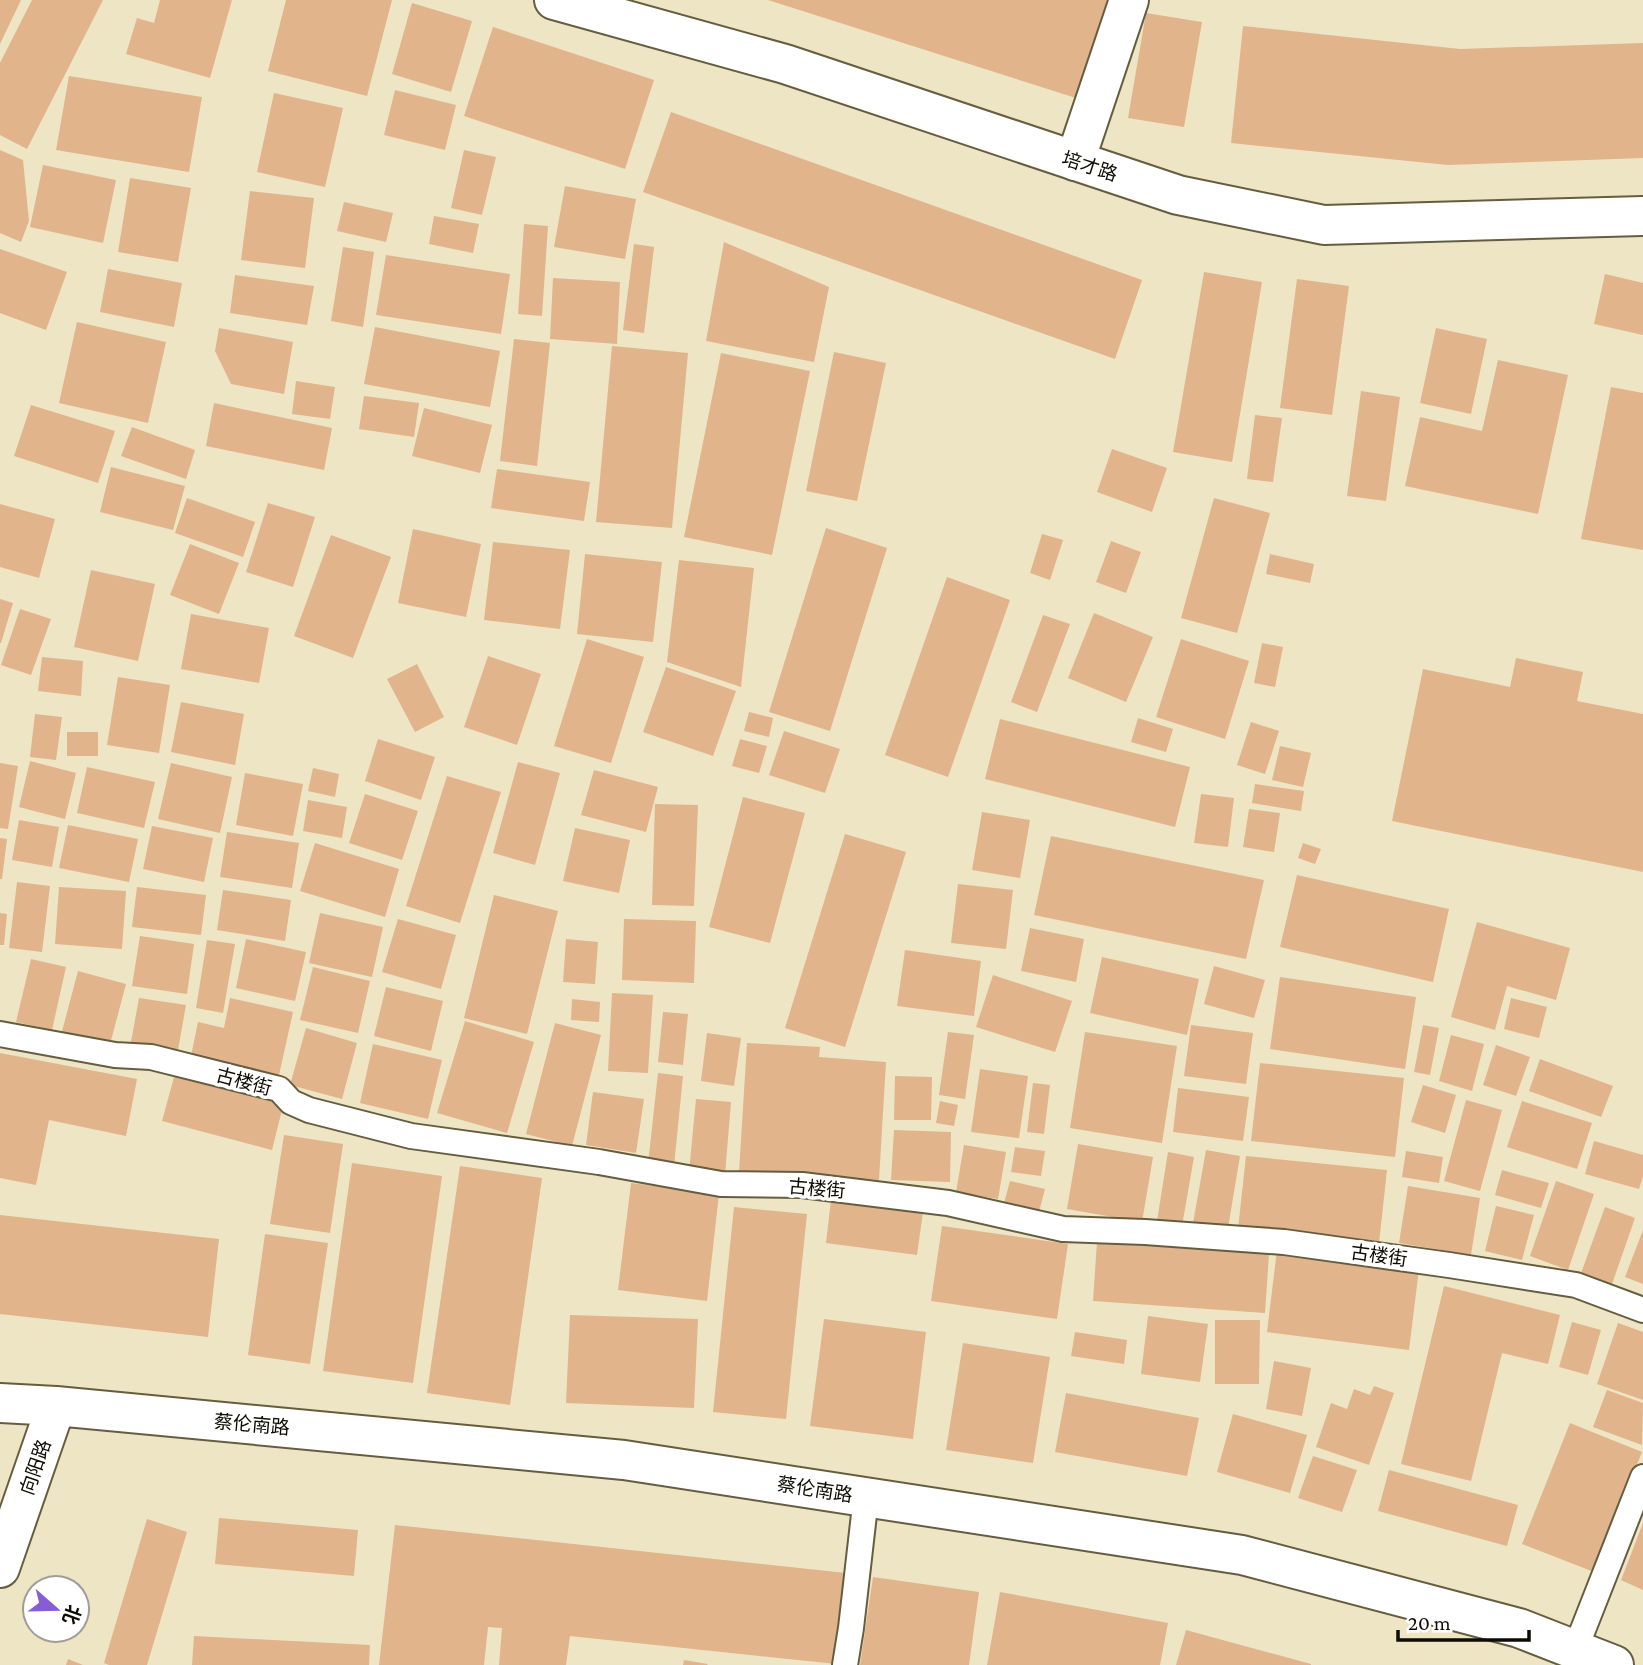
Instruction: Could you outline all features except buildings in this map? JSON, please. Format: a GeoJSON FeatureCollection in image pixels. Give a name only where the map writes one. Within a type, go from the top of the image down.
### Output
{"type":"FeatureCollection","features":[{"type":"Feature","properties":{"kind":"main road","name":"培才路"},"geometry":{"type":"LineString","coordinates":[[554,0],[785,64],[1178,195],[1324,225],[1643,216]]}},
{"type":"Feature","properties":{"kind":"main road"},"geometry":{"type":"LineString","coordinates":[[1075,161],[1129,0]]}},
{"type":"Feature","properties":{"kind":"main road","name":"蔡伦南路"},"geometry":{"type":"LineString","coordinates":[[0,1403],[56,1406],[624,1460],[1242,1555],[1519,1628],[1614,1665]]}},
{"type":"Feature","properties":{"kind":"main road","name":"向阳路"},"geometry":{"type":"LineString","coordinates":[[0,1568],[56,1406]]}},
{"type":"Feature","properties":{"kind":"lane","name":"古楼街"},"geometry":{"type":"LineString","coordinates":[[0,1034],[115,1055],[151,1057],[177,1063],[279,1089],[291,1102],[309,1110],[411,1136],[599,1162],[721,1184],[802,1185],[948,1203],[1063,1229],[1284,1242],[1449,1265],[1576,1285],[1643,1310]]}},
{"type":"Feature","properties":{"kind":"lane"},"geometry":{"type":"LineString","coordinates":[[1575,1650],[1643,1477]]}},
{"type":"Feature","properties":{"kind":"lane"},"geometry":{"type":"LineString","coordinates":[[845,1665],[866,1497]]}}]}
